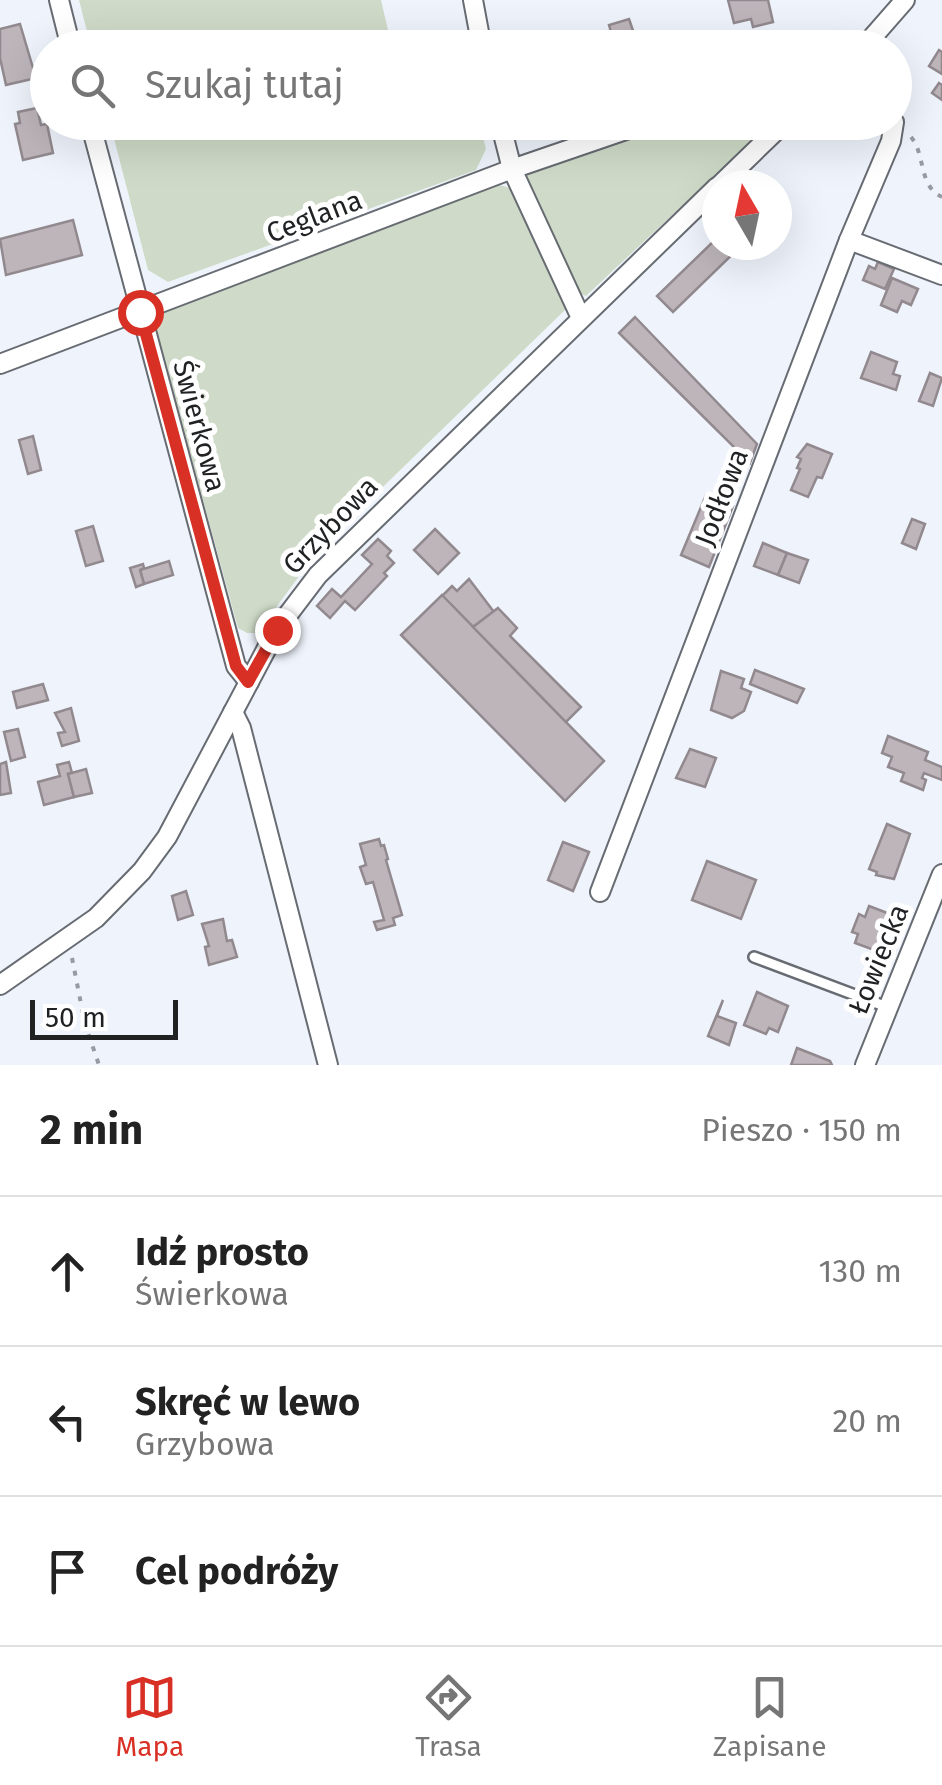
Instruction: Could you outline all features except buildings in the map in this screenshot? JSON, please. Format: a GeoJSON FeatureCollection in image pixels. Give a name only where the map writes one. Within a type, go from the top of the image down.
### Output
{"type":"FeatureCollection","features":[{"type":"Feature","properties":{"kind":"street"},"geometry":{"type":"LineString","coordinates":[[59,0],[66,30]]}},
{"type":"Feature","properties":{"kind":"street"},"geometry":{"type":"LineString","coordinates":[[473,0],[479,30]]}},
{"type":"Feature","properties":{"kind":"street"},"geometry":{"type":"LineString","coordinates":[[879,30],[905,0]]}},
{"type":"Feature","properties":{"kind":"street","name":"Świerkowa"},"geometry":{"type":"LineString","coordinates":[[95,140],[236,666],[248,682]]}},
{"type":"Feature","properties":{"kind":"street"},"geometry":{"type":"LineString","coordinates":[[505,140],[512,169],[581,318]]}},
{"type":"Feature","properties":{"kind":"street","name":"Ceglana"},"geometry":{"type":"LineString","coordinates":[[0,364],[597,140]]}},
{"type":"Feature","properties":{"kind":"street","name":"Grzybowa"},"geometry":{"type":"LineString","coordinates":[[735,170],[766,140]]}},
{"type":"Feature","properties":{"kind":"street","name":"Jodłowa"},"geometry":{"type":"LineString","coordinates":[[600,892],[890,140]]}},
{"type":"Feature","properties":{"kind":"street","name":"Grzybowa"},"geometry":{"type":"LineString","coordinates":[[0,985],[96,918],[142,871],[167,837],[277,630],[318,575],[702,201]]}},
{"type":"Feature","properties":{"kind":"street"},"geometry":{"type":"LineString","coordinates":[[849,240],[942,275]]}},
{"type":"Feature","properties":{"kind":"street"},"geometry":{"type":"LineString","coordinates":[[232,712],[240,728],[328,1065]]}},
{"type":"Feature","properties":{"kind":"street","name":"Łowiecka"},"geometry":{"type":"LineString","coordinates":[[865,1065],[942,874]]}},
{"type":"Feature","properties":{"kind":"lane"},"geometry":{"type":"LineString","coordinates":[[754,957],[888,1007]]}},
{"type":"Feature","properties":{"kind":"path"},"geometry":{"type":"LineString","coordinates":[[912,139],[920,148],[925,178],[934,193],[942,197]]}},
{"type":"Feature","properties":{"kind":"path"},"geometry":{"type":"LineString","coordinates":[[67,938],[85,1024],[99,1065]]}},
{"type":"Feature","properties":{"kind":"green space"},"geometry":{"type":"Polygon","coordinates":[[[79,0],[381,0],[388,30],[87,30],[79,0]]]}},
{"type":"Feature","properties":{"kind":"green space"},"geometry":{"type":"Polygon","coordinates":[[[114,140],[484,140],[486,149],[476,170],[168,282],[148,270],[114,140]]]}},
{"type":"Feature","properties":{"kind":"green space"},"geometry":{"type":"Polygon","coordinates":[[[621,140],[752,140],[720,170],[702,170],[702,187],[586,296],[576,292],[523,178],[527,171],[621,140]]]}},
{"type":"Feature","properties":{"kind":"green space"},"geometry":{"type":"Polygon","coordinates":[[[496,184],[513,189],[565,302],[565,310],[320,548],[257,633],[238,628],[154,322],[158,312],[496,184]]]}},
{"type":"Feature","properties":{"kind":"route"},"geometry":{"type":"LineString","coordinates":[[140,312],[236,666],[248,682],[277,630]]}}]}
